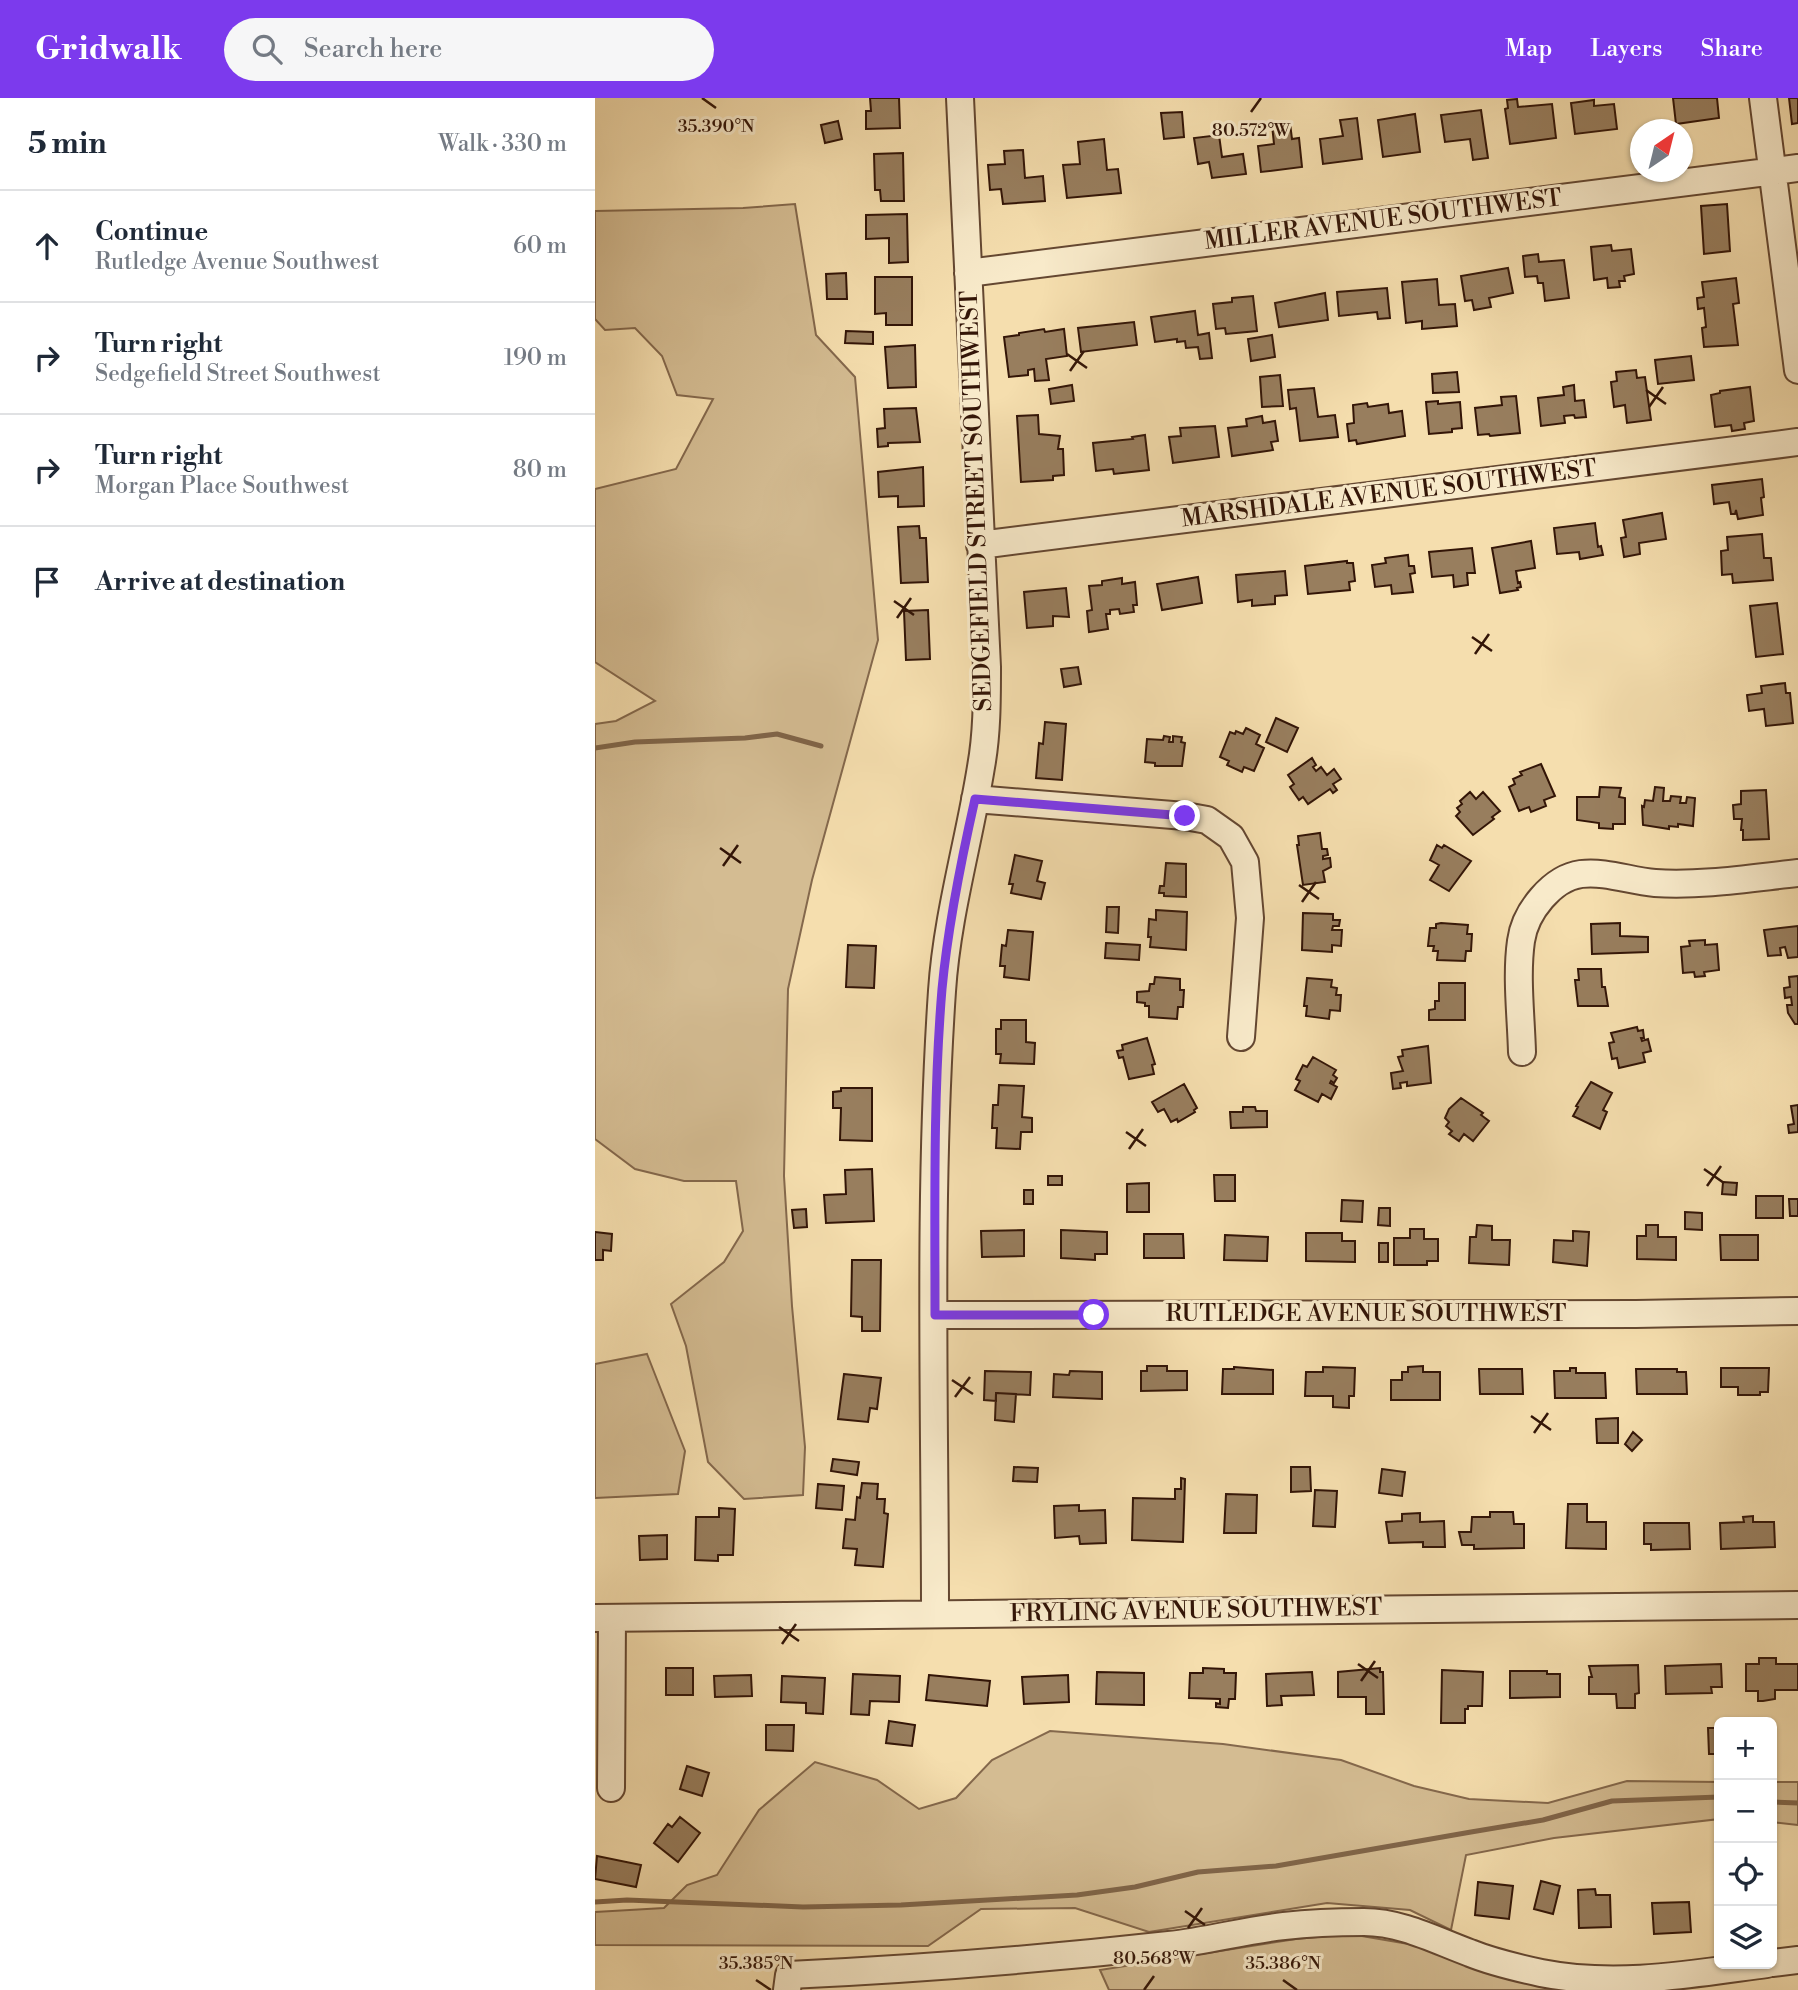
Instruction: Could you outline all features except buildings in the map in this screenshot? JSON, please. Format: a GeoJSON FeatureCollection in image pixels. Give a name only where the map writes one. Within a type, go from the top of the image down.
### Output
{"type":"FeatureCollection","features":[{"type":"Feature","properties":{"kind":"street","name":"SEDGEFIELD STREET SOUTHWEST"},"geometry":{"type":"LineString","coordinates":[[935,1614],[935,1124],[942,987],[962,860],[982,766],[987,713],[960,98]]}},
{"type":"Feature","properties":{"kind":"street"},"geometry":{"type":"LineString","coordinates":[[1763,98],[1798,370]]}},
{"type":"Feature","properties":{"kind":"street","name":"MILLER AVENUE SOUTHWEST"},"geometry":{"type":"LineString","coordinates":[[968,273],[1798,168]]}},
{"type":"Feature","properties":{"kind":"street","name":"MARSHDALE AVENUE SOUTHWEST"},"geometry":{"type":"LineString","coordinates":[[980,545],[1798,442]]}},
{"type":"Feature","properties":{"kind":"street"},"geometry":{"type":"LineString","coordinates":[[975,799],[1185,816],[1207,820],[1231,837],[1245,862],[1250,918],[1241,1037]]}},
{"type":"Feature","properties":{"kind":"street"},"geometry":{"type":"LineString","coordinates":[[1522,1052],[1521,938],[1533,909],[1552,887],[1563,879],[1578,874],[1597,873],[1653,883],[1686,884],[1798,873]]}},
{"type":"Feature","properties":{"kind":"street","name":"RUTLEDGE AVENUE SOUTHWEST"},"geometry":{"type":"LineString","coordinates":[[935,1315],[1636,1314],[1798,1311]]}},
{"type":"Feature","properties":{"kind":"street","name":"FRYLING AVENUE SOUTHWEST"},"geometry":{"type":"LineString","coordinates":[[604,1618],[1798,1605]]}},
{"type":"Feature","properties":{"kind":"street"},"geometry":{"type":"LineString","coordinates":[[604,1618],[611,1788]]}},
{"type":"Feature","properties":{"kind":"street"},"geometry":{"type":"LineString","coordinates":[[788,1983],[1173,1945],[1284,1926],[1363,1922],[1384,1923],[1428,1936],[1473,1955],[1541,1973],[1586,1980],[1666,1977],[1725,1969]]}},
{"type":"Feature","properties":{"kind":"street"},"geometry":{"type":"LineString","coordinates":[[1777,1962],[1798,1960]]}},
{"type":"Feature","properties":{"kind":"shaded area"},"geometry":{"type":"Polygon","coordinates":[[[795,204],[816,335],[855,377],[878,640],[812,880],[788,989],[784,1176],[805,1447],[803,1495],[744,1499],[708,1462],[686,1346],[671,1304],[724,1262],[743,1231],[736,1181],[684,1181],[635,1169],[595,1139],[595,724],[616,721],[655,701],[595,662],[595,489],[676,469],[713,399],[677,395],[662,356],[635,328],[605,330],[595,319],[595,211],[743,208],[795,204]]]}},
{"type":"Feature","properties":{"kind":"shaded area"},"geometry":{"type":"Polygon","coordinates":[[[647,1354],[685,1451],[678,1494],[595,1498],[595,1364],[647,1354]]]}},
{"type":"Feature","properties":{"kind":"shaded area"},"geometry":{"type":"Polygon","coordinates":[[[1050,1731],[1223,1744],[1341,1760],[1414,1786],[1469,1799],[1548,1803],[1627,1781],[1714,1782],[1714,1820],[1554,1838],[1466,1855],[1451,1930],[1410,1910],[1327,1903],[1149,1932],[1075,1908],[981,1909],[928,1946],[595,1945],[595,1912],[664,1908],[687,1885],[717,1875],[759,1810],[815,1762],[877,1780],[919,1809],[956,1798],[992,1760],[1050,1731]]]}},
{"type":"Feature","properties":{"kind":"shaded area"},"geometry":{"type":"Polygon","coordinates":[[[1777,1782],[1798,1782],[1798,1825],[1777,1823],[1777,1782]]]}},
{"type":"Feature","properties":{"kind":"shaded area"},"geometry":{"type":"Polygon","coordinates":[[[1350,1934],[1426,1947],[1549,1986],[1551,1990],[1109,1990],[1100,1970],[1296,1939],[1350,1934]]]}},
{"type":"Feature","properties":{"kind":"waterway"},"geometry":{"type":"LineString","coordinates":[[595,748],[635,742],[745,738],[777,734],[821,746]]}},
{"type":"Feature","properties":{"kind":"waterway"},"geometry":{"type":"LineString","coordinates":[[595,1902],[627,1900],[803,1907],[901,1905],[1077,1895],[1135,1887],[1198,1872],[1276,1866],[1543,1820],[1612,1801],[1714,1797]]}},
{"type":"Feature","properties":{"kind":"waterway"},"geometry":{"type":"LineString","coordinates":[[1777,1802],[1798,1803]]}},
{"type":"Feature","properties":{"kind":"route"},"geometry":{"type":"LineString","coordinates":[[1094,1315],[935,1315],[935,1124],[942,987],[962,860],[975,799],[1185,816]]}}]}
